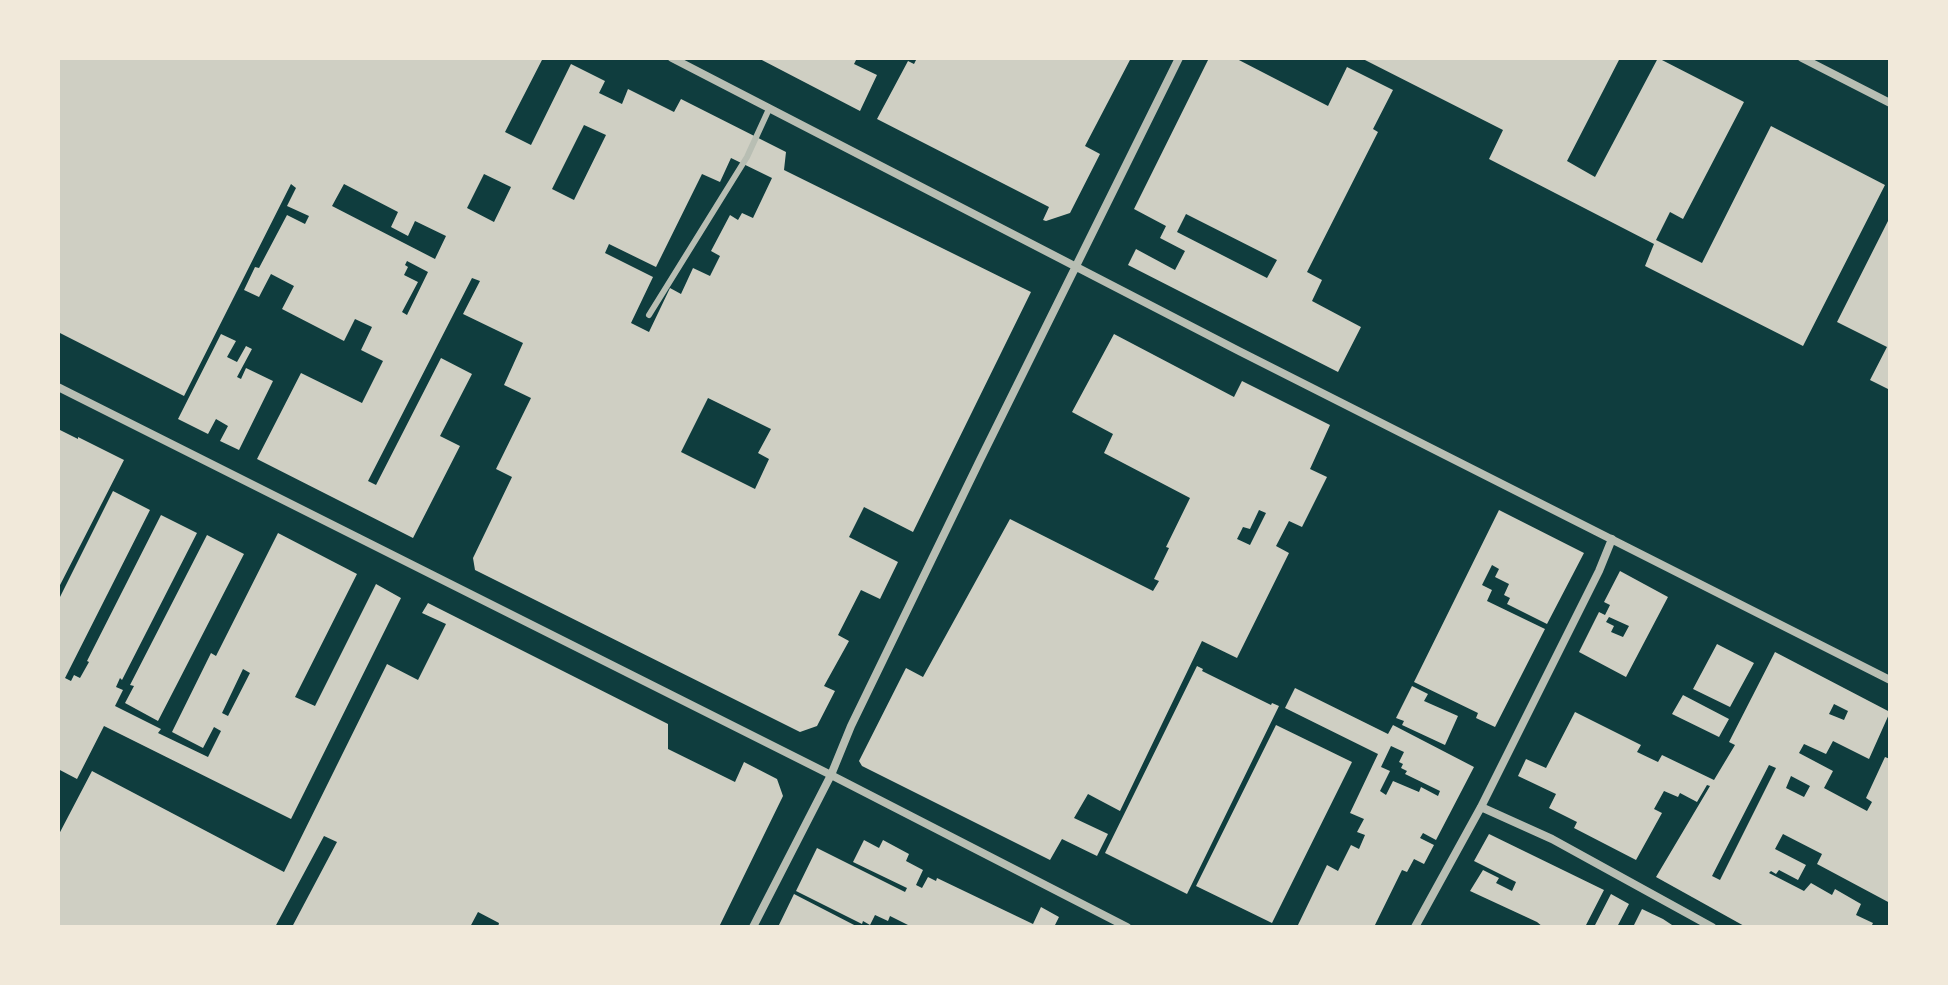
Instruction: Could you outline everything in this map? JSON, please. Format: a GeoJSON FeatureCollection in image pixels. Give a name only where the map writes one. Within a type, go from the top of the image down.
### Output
{"type":"FeatureCollection","features":[{"type":"Feature","properties":{"kind":"street"},"geometry":{"type":"LineString","coordinates":[[672,58],[1267,365],[1890,680]]}},
{"type":"Feature","properties":{"kind":"street"},"geometry":{"type":"LineString","coordinates":[[753,927],[831,775],[851,726],[1179,58]]}},
{"type":"Feature","properties":{"kind":"street"},"geometry":{"type":"LineString","coordinates":[[1802,58],[1890,103]]}},
{"type":"Feature","properties":{"kind":"street"},"geometry":{"type":"LineString","coordinates":[[58,387],[1127,927]]}},
{"type":"Feature","properties":{"kind":"street"},"geometry":{"type":"LineString","coordinates":[[1415,927],[1481,807],[1612,539]]}},
{"type":"Feature","properties":{"kind":"street"},"geometry":{"type":"LineString","coordinates":[[1481,807],[1552,839],[1712,927]]}},
{"type":"Feature","properties":{"kind":"lane"},"geometry":{"type":"LineString","coordinates":[[649,315],[747,157],[769,109]]}},
{"type":"Feature","properties":{"kind":"building"},"geometry":{"type":"Polygon","coordinates":[[[58,58],[543,58],[505,132],[531,145],[571,64],[605,81],[599,93],[622,104],[628,89],[674,112],[681,99],[786,152],[784,170],[1031,292],[913,532],[864,507],[849,537],[898,562],[880,599],[861,590],[838,635],[849,641],[824,686],[835,691],[817,726],[800,732],[475,570],[473,558],[512,477],[496,469],[531,398],[504,385],[523,343],[463,314],[480,281],[472,278],[368,481],[376,485],[441,358],[472,374],[440,436],[460,446],[413,538],[257,459],[301,373],[362,403],[383,361],[361,350],[372,327],[355,319],[344,341],[282,309],[294,286],[271,274],[259,297],[244,290],[287,215],[305,224],[309,216],[287,206],[296,188],[291,184],[184,396],[58,332],[58,58]],[[584,125],[552,189],[574,200],[606,135],[584,125]],[[731,158],[720,182],[702,174],[656,267],[609,244],[605,253],[653,277],[631,323],[649,332],[670,288],[681,294],[693,268],[710,276],[720,256],[711,251],[730,215],[738,220],[742,213],[753,218],[772,178],[731,158]],[[484,174],[467,208],[494,222],[511,187],[484,174]],[[344,184],[332,206],[435,259],[446,236],[415,221],[408,236],[391,227],[398,212],[344,184]],[[407,261],[405,265],[408,267],[404,275],[418,282],[402,312],[407,315],[428,272],[407,261]],[[708,398],[681,452],[755,489],[769,459],[758,453],[771,429],[708,398]]]}},
{"type":"Feature","properties":{"kind":"building"},"geometry":{"type":"Polygon","coordinates":[[[758,58],[857,58],[854,64],[877,75],[860,111],[758,58]]]}},
{"type":"Feature","properties":{"kind":"building"},"geometry":{"type":"Polygon","coordinates":[[[917,58],[1131,58],[1085,146],[1100,154],[1070,213],[1043,220],[1049,207],[877,119],[908,61],[914,64],[917,58]]]}},
{"type":"Feature","properties":{"kind":"building"},"geometry":{"type":"Polygon","coordinates":[[[1209,58],[1235,58],[1328,106],[1347,67],[1393,90],[1373,129],[1378,132],[1307,272],[1322,280],[1312,301],[1361,327],[1338,372],[1128,265],[1136,249],[1175,270],[1185,251],[1160,238],[1166,226],[1134,209],[1209,58]],[[1186,214],[1177,232],[1267,278],[1277,260],[1186,214]]]}},
{"type":"Feature","properties":{"kind":"building"},"geometry":{"type":"Polygon","coordinates":[[[1361,58],[1620,58],[1567,161],[1595,177],[1658,58],[1744,102],[1683,219],[1670,212],[1656,240],[1702,263],[1771,126],[1885,185],[1803,346],[1645,266],[1654,244],[1489,159],[1503,130],[1361,58]]]}},
{"type":"Feature","properties":{"kind":"building"},"geometry":{"type":"Polygon","coordinates":[[[1890,217],[1890,390],[1870,380],[1887,347],[1837,322],[1890,217]]]}},
{"type":"Feature","properties":{"kind":"building"},"geometry":{"type":"Polygon","coordinates":[[[221,334],[236,341],[227,357],[237,362],[246,346],[252,349],[237,377],[241,379],[246,368],[273,381],[239,450],[220,441],[228,426],[216,419],[208,434],[178,419],[221,334]]]}},
{"type":"Feature","properties":{"kind":"building"},"geometry":{"type":"Polygon","coordinates":[[[1114,334],[1234,397],[1242,381],[1330,425],[1310,469],[1327,477],[1302,527],[1289,521],[1276,546],[1289,553],[1237,658],[1202,641],[1120,811],[1088,794],[1074,818],[1108,834],[1097,856],[1062,839],[1050,860],[862,766],[859,761],[906,668],[923,677],[1010,519],[1153,591],[1159,581],[1154,579],[1169,548],[1166,547],[1190,498],[1104,453],[1113,434],[1072,412],[1114,334]],[[1259,510],[1250,529],[1243,527],[1237,539],[1250,545],[1266,513],[1259,510]]]}},
{"type":"Feature","properties":{"kind":"building"},"geometry":{"type":"Polygon","coordinates":[[[58,429],[124,460],[58,589],[58,429]]]}},
{"type":"Feature","properties":{"kind":"building"},"geometry":{"type":"Polygon","coordinates":[[[113,491],[150,510],[65,678],[71,681],[74,675],[80,678],[89,662],[161,515],[197,533],[122,680],[120,678],[116,687],[123,690],[115,706],[161,729],[158,733],[208,757],[221,731],[214,727],[203,748],[172,732],[211,653],[216,656],[278,533],[357,574],[295,697],[315,706],[376,584],[401,598],[291,819],[104,726],[77,779],[58,769],[58,601],[113,491]],[[243,669],[222,713],[228,716],[250,673],[243,669]]]}},
{"type":"Feature","properties":{"kind":"building"},"geometry":{"type":"Polygon","coordinates":[[[1499,510],[1584,553],[1547,624],[1507,604],[1510,598],[1504,595],[1509,584],[1495,577],[1499,569],[1492,565],[1482,585],[1492,590],[1487,601],[1545,629],[1495,727],[1476,718],[1478,713],[1414,682],[1499,510]]]}},
{"type":"Feature","properties":{"kind":"building"},"geometry":{"type":"Polygon","coordinates":[[[207,535],[244,554],[158,721],[125,703],[134,686],[130,685],[207,535]]]}},
{"type":"Feature","properties":{"kind":"building"},"geometry":{"type":"Polygon","coordinates":[[[1620,571],[1668,597],[1626,677],[1579,652],[1599,612],[1605,615],[1610,605],[1604,602],[1620,571]],[[1609,617],[1606,622],[1614,626],[1611,632],[1623,637],[1629,626],[1609,617]]]}},
{"type":"Feature","properties":{"kind":"building"},"geometry":{"type":"Polygon","coordinates":[[[428,603],[668,724],[668,749],[735,782],[744,762],[777,779],[783,796],[719,927],[498,927],[499,923],[478,912],[470,927],[292,927],[337,842],[324,836],[275,927],[58,927],[58,836],[92,771],[284,872],[387,664],[418,680],[446,624],[422,613],[428,603]]]}},
{"type":"Feature","properties":{"kind":"building"},"geometry":{"type":"Polygon","coordinates":[[[1717,644],[1754,663],[1730,707],[1693,689],[1717,644]]]}},
{"type":"Feature","properties":{"kind":"building"},"geometry":{"type":"Polygon","coordinates":[[[1775,652],[1890,712],[1869,759],[1833,741],[1826,754],[1804,744],[1799,753],[1833,771],[1824,788],[1867,811],[1872,802],[1866,798],[1885,757],[1890,759],[1890,903],[1817,864],[1822,854],[1783,834],[1775,849],[1806,865],[1798,880],[1779,870],[1776,874],[1769,873],[1804,891],[1811,883],[1832,895],[1835,889],[1861,904],[1856,915],[1873,923],[1871,927],[1746,927],[1656,877],[1710,786],[1707,785],[1697,802],[1680,793],[1678,797],[1664,791],[1654,809],[1662,813],[1636,860],[1574,828],[1577,822],[1549,808],[1556,794],[1518,776],[1526,759],[1546,768],[1575,712],[1641,745],[1637,752],[1658,762],[1662,755],[1714,780],[1735,745],[1729,742],[1775,652]],[[1834,704],[1829,714],[1844,720],[1848,711],[1834,704]],[[1769,765],[1712,876],[1720,880],[1776,768],[1769,765]],[[1791,776],[1786,788],[1804,797],[1810,786],[1791,776]]]}},
{"type":"Feature","properties":{"kind":"building"},"geometry":{"type":"Polygon","coordinates":[[[1197,666],[1271,705],[1279,706],[1187,894],[1105,853],[1197,666]]]}},
{"type":"Feature","properties":{"kind":"building"},"geometry":{"type":"Polygon","coordinates":[[[1412,686],[1428,694],[1424,701],[1458,716],[1445,745],[1402,725],[1404,721],[1396,718],[1412,686]]]}},
{"type":"Feature","properties":{"kind":"building"},"geometry":{"type":"Polygon","coordinates":[[[1295,688],[1388,734],[1393,725],[1474,767],[1436,840],[1423,833],[1420,838],[1434,845],[1424,864],[1414,859],[1407,872],[1402,870],[1374,927],[1297,927],[1327,865],[1338,871],[1351,845],[1359,849],[1365,835],[1357,832],[1364,819],[1350,813],[1378,754],[1285,708],[1295,688]],[[1391,746],[1381,767],[1390,771],[1380,791],[1386,795],[1393,781],[1419,792],[1421,787],[1438,796],[1440,791],[1405,774],[1407,771],[1401,768],[1403,764],[1399,762],[1404,752],[1391,746]]]}},
{"type":"Feature","properties":{"kind":"building"},"geometry":{"type":"Polygon","coordinates":[[[1683,695],[1729,719],[1719,737],[1672,714],[1683,695]]]}},
{"type":"Feature","properties":{"kind":"building"},"geometry":{"type":"Polygon","coordinates":[[[1276,725],[1352,762],[1272,923],[1196,886],[1276,725]]]}},
{"type":"Feature","properties":{"kind":"building"},"geometry":{"type":"Polygon","coordinates":[[[1489,834],[1604,890],[1585,927],[1543,927],[1470,891],[1483,870],[1499,878],[1496,883],[1512,891],[1516,882],[1474,861],[1489,834]]]}},
{"type":"Feature","properties":{"kind":"building"},"geometry":{"type":"Polygon","coordinates":[[[864,840],[879,848],[883,840],[909,854],[906,861],[923,870],[916,885],[922,888],[928,877],[936,881],[937,878],[1033,924],[1041,907],[1059,917],[1054,927],[912,927],[890,916],[888,921],[875,915],[870,925],[863,921],[862,924],[796,891],[817,848],[905,892],[907,888],[853,862],[864,840]]]}},
{"type":"Feature","properties":{"kind":"building"},"geometry":{"type":"Polygon","coordinates":[[[794,894],[858,927],[778,927],[794,894]]]}},
{"type":"Feature","properties":{"kind":"building"},"geometry":{"type":"Polygon","coordinates":[[[1611,894],[1629,904],[1617,927],[1594,927],[1611,894]]]}},
{"type":"Feature","properties":{"kind":"building"},"geometry":{"type":"Polygon","coordinates":[[[1642,909],[1663,919],[1675,927],[1633,927],[1642,909]]]}}]}
